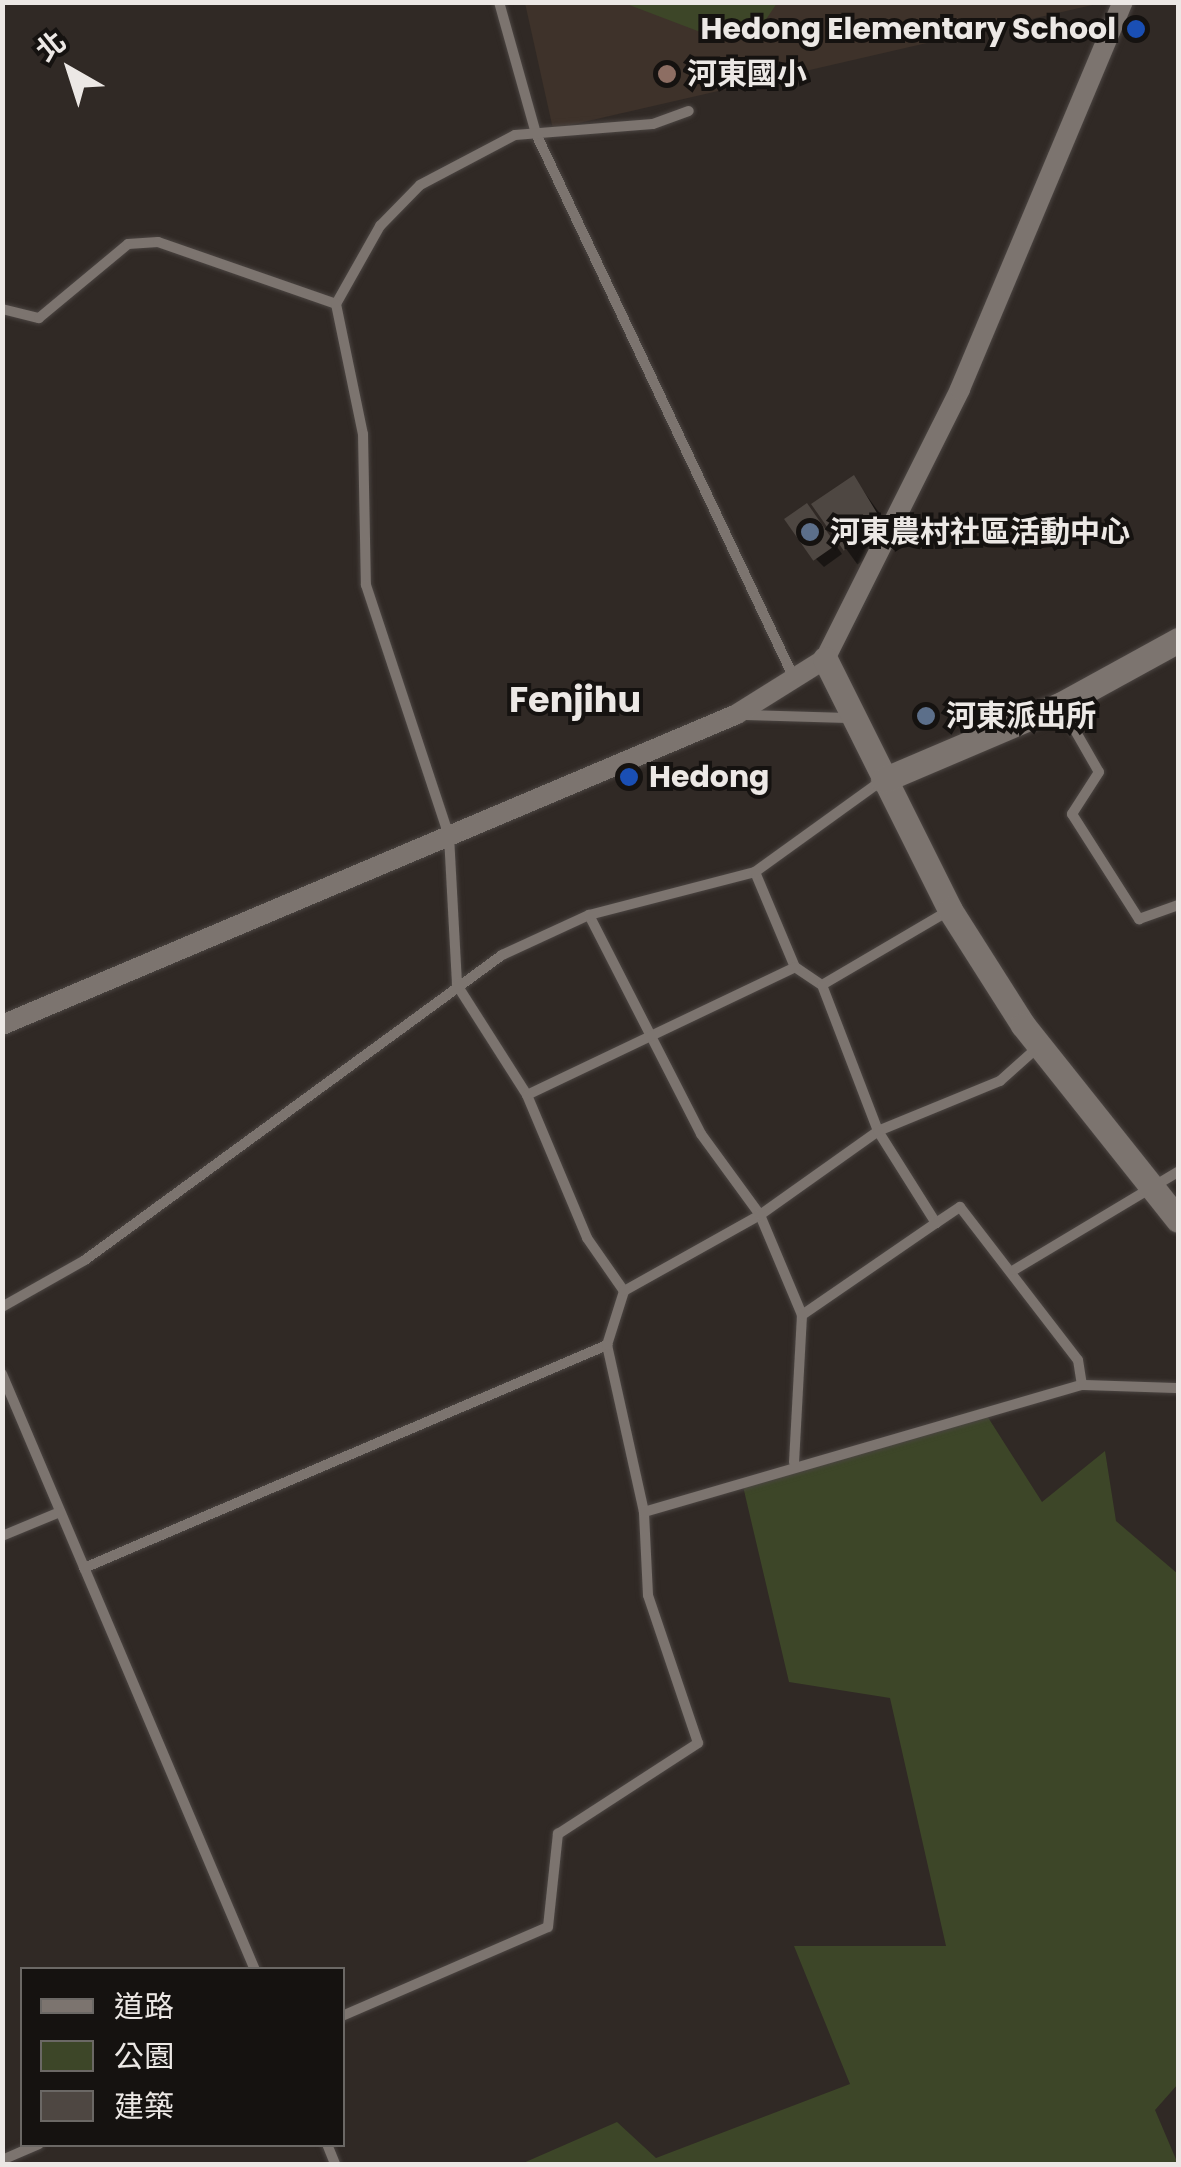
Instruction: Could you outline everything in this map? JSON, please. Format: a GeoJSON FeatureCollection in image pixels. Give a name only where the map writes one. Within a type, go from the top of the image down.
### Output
{"type":"FeatureCollection","features":[{"type":"Feature","properties":{"kind":"street"},"geometry":{"type":"LineString","coordinates":[[2,1025],[737,714],[796,682],[826,659],[960,389],[1123,2]]}},
{"type":"Feature","properties":{"kind":"street"},"geometry":{"type":"LineString","coordinates":[[883,780],[1060,705],[1178,640]]}},
{"type":"Feature","properties":{"kind":"street"},"geometry":{"type":"LineString","coordinates":[[826,659],[950,910],[1039,1046],[1178,1220]]}},
{"type":"Feature","properties":{"kind":"lane"},"geometry":{"type":"LineString","coordinates":[[499,2],[536,134],[796,682]]}},
{"type":"Feature","properties":{"kind":"lane"},"geometry":{"type":"LineString","coordinates":[[624,1291],[587,1238],[527,1095],[457,986],[450,836],[366,585],[363,434],[336,304],[410,192],[516,135],[689,111]]}},
{"type":"Feature","properties":{"kind":"lane"},"geometry":{"type":"LineString","coordinates":[[2,309],[39,318],[128,244],[158,242],[336,304]]}},
{"type":"Feature","properties":{"kind":"lane"},"geometry":{"type":"LineString","coordinates":[[1060,705],[1098,772],[1072,814],[1139,919],[1178,905]]}},
{"type":"Feature","properties":{"kind":"lane"},"geometry":{"type":"LineString","coordinates":[[737,714],[853,718]]}},
{"type":"Feature","properties":{"kind":"lane"},"geometry":{"type":"LineString","coordinates":[[2,1307],[85,1260],[457,986],[589,915],[755,872],[883,780]]}},
{"type":"Feature","properties":{"kind":"lane"},"geometry":{"type":"LineString","coordinates":[[755,872],[796,967],[822,985],[878,1131],[936,1223]]}},
{"type":"Feature","properties":{"kind":"lane"},"geometry":{"type":"LineString","coordinates":[[822,985],[950,910]]}},
{"type":"Feature","properties":{"kind":"lane"},"geometry":{"type":"LineString","coordinates":[[589,915],[701,1134],[760,1215],[802,1315],[794,1462]]}},
{"type":"Feature","properties":{"kind":"lane"},"geometry":{"type":"LineString","coordinates":[[527,1095],[796,967]]}},
{"type":"Feature","properties":{"kind":"lane"},"geometry":{"type":"LineString","coordinates":[[345,2015],[548,1927],[558,1834],[698,1743],[648,1595],[644,1512],[607,1345],[624,1291],[760,1215],[878,1131],[1000,1081],[1039,1046]]}},
{"type":"Feature","properties":{"kind":"lane"},"geometry":{"type":"LineString","coordinates":[[1014,1270],[1150,1183],[1178,1172]]}},
{"type":"Feature","properties":{"kind":"lane"},"geometry":{"type":"LineString","coordinates":[[802,1315],[960,1207],[1014,1270],[1078,1360],[1082,1385]]}},
{"type":"Feature","properties":{"kind":"lane"},"geometry":{"type":"LineString","coordinates":[[84,1568],[607,1345]]}},
{"type":"Feature","properties":{"kind":"lane"},"geometry":{"type":"LineString","coordinates":[[2,1374],[255,1967]]}},
{"type":"Feature","properties":{"kind":"lane"},"geometry":{"type":"LineString","coordinates":[[644,1512],[794,1462],[1082,1385],[1178,1388]]}},
{"type":"Feature","properties":{"kind":"lane"},"geometry":{"type":"LineString","coordinates":[[2,1536],[60,1512]]}},
{"type":"Feature","properties":{"kind":"lane"},"geometry":{"type":"LineString","coordinates":[[2,2160],[32,2147]]}},
{"type":"Feature","properties":{"kind":"shaded area","name":"河東國小"},"geometry":{"type":"Polygon","coordinates":[[[525,3],[1101,3],[553,129],[525,3]]]}},
{"type":"Feature","properties":{"kind":"green space"},"geometry":{"type":"Polygon","coordinates":[[[624,3],[777,3],[757,33],[724,41],[624,3]]]}},
{"type":"Feature","properties":{"kind":"green space"},"geometry":{"type":"Polygon","coordinates":[[[982,1408],[1042,1502],[1105,1451],[1116,1521],[1178,1574],[1178,2084],[1155,2110],[1178,2164],[521,2164],[617,2122],[656,2158],[850,2084],[794,1946],[946,1946],[890,1698],[789,1682],[742,1482],[982,1408]]]}},
{"type":"Feature","properties":{"kind":"building"},"geometry":{"type":"Polygon","coordinates":[[[854,475],[880,518],[870,534],[851,534],[844,551],[811,504],[854,475]]]}},
{"type":"Feature","properties":{"kind":"building","name":"河東農村社區活動中心"},"geometry":{"type":"Polygon","coordinates":[[[807,503],[836,545],[813,561],[784,519],[807,503]]]}},
{"type":"Feature","properties":{"kind":"place","name":"Hedong Elementary School"},"geometry":{"type":"Point","coordinates":[1136,29]}},
{"type":"Feature","properties":{"kind":"place","name":"河東國小"},"geometry":{"type":"Point","coordinates":[667,74]}},
{"type":"Feature","properties":{"kind":"place","name":"河東農村社區活動中心"},"geometry":{"type":"Point","coordinates":[810,532]}},
{"type":"Feature","properties":{"kind":"place","name":"河東派出所"},"geometry":{"type":"Point","coordinates":[926,716]}},
{"type":"Feature","properties":{"kind":"place","name":"Hedong"},"geometry":{"type":"Point","coordinates":[629,777]}},
{"type":"Feature","properties":{"kind":"district","name":"Fenjihu"},"geometry":{"type":"Point","coordinates":[575,700]}}]}
